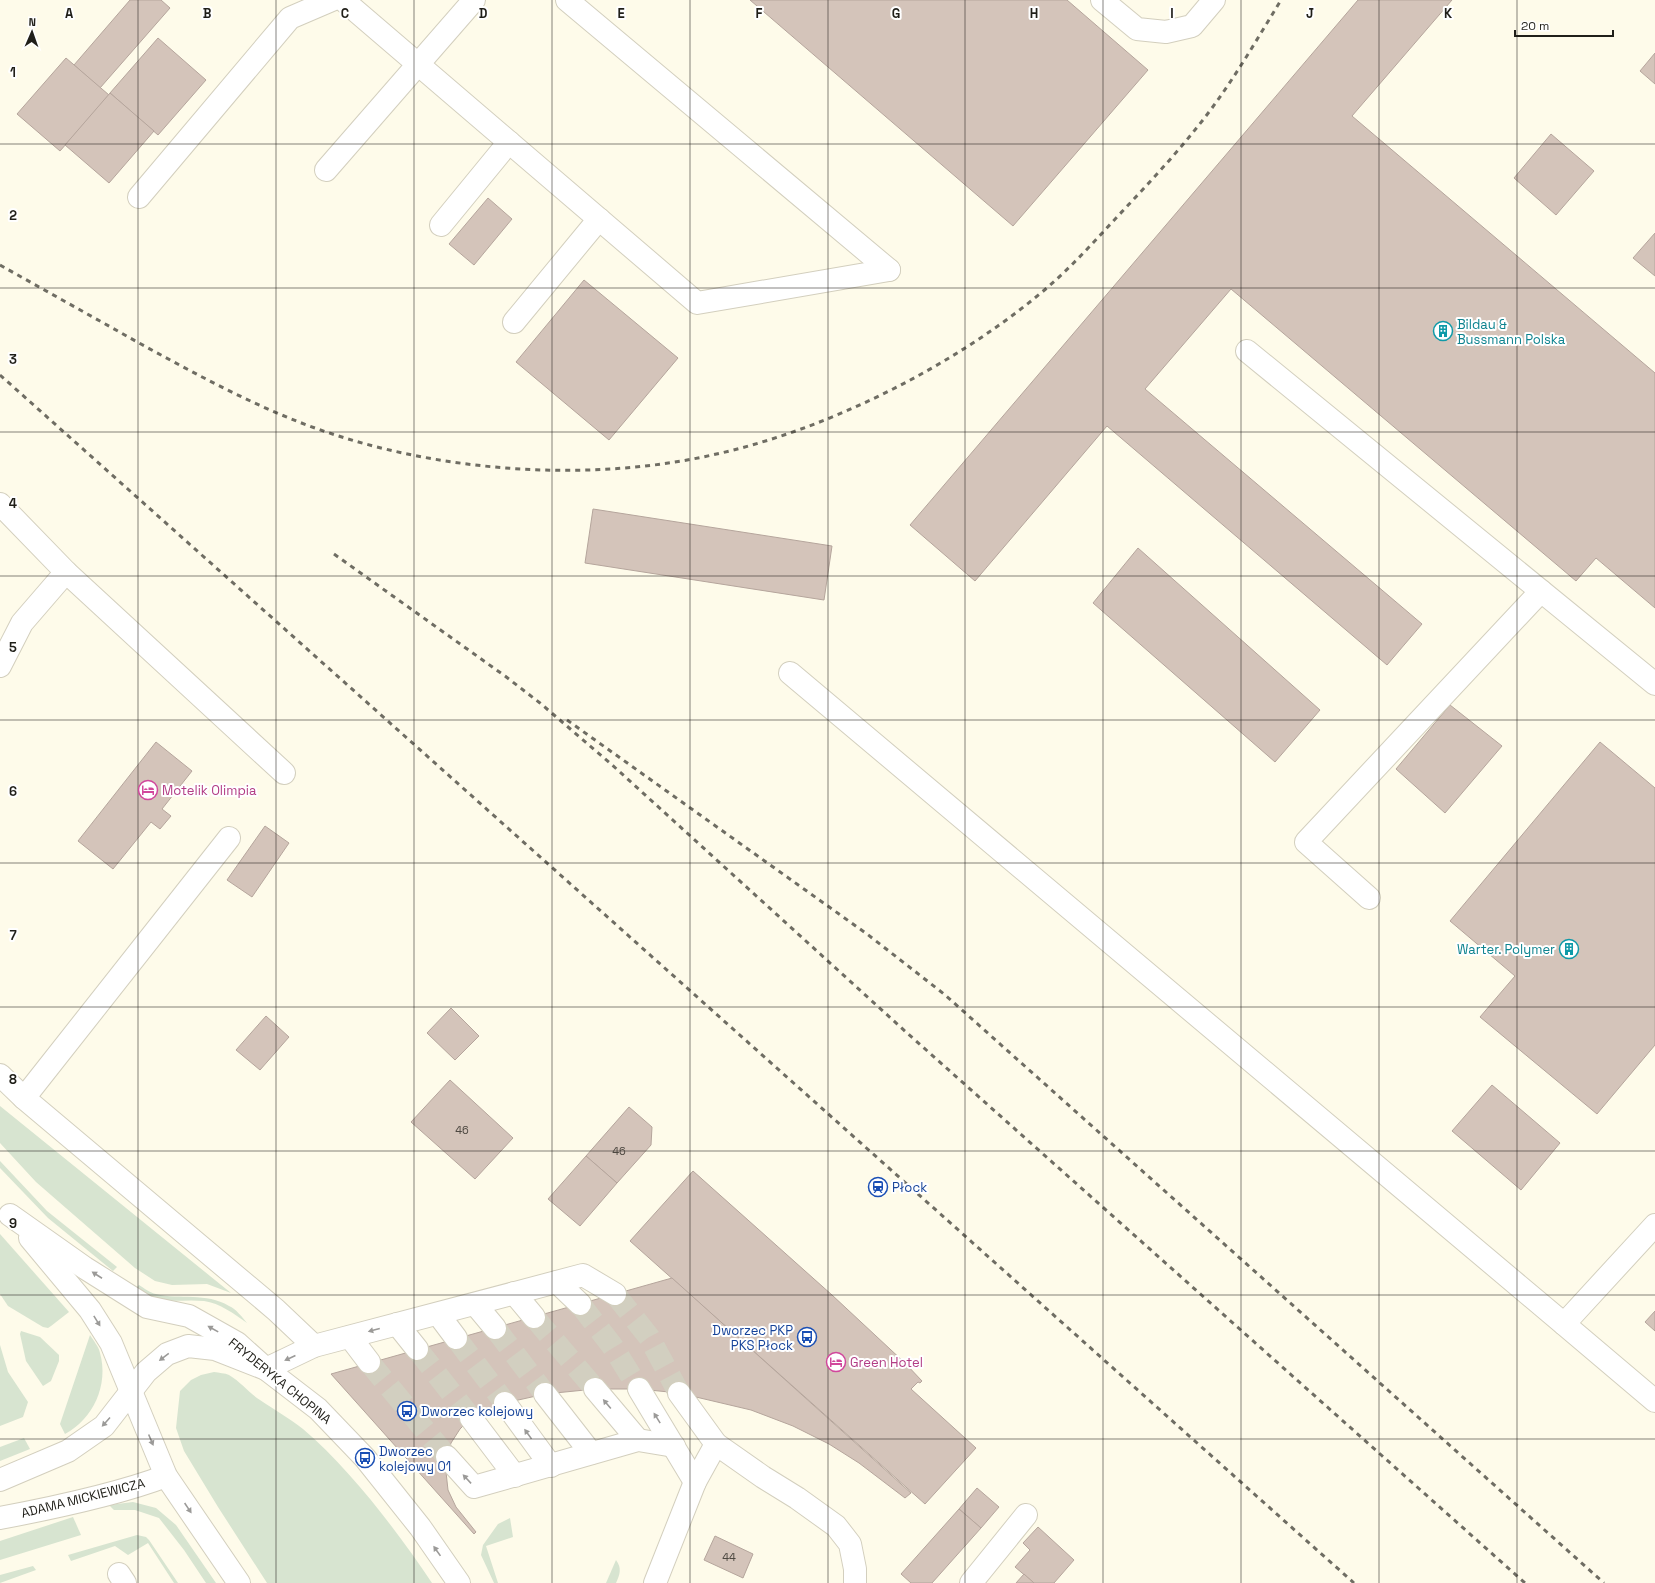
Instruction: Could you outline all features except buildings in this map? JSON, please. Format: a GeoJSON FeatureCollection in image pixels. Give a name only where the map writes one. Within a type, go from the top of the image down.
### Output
{"type":"FeatureCollection","features":[{"type":"Feature","properties":{"kind":"street"},"geometry":{"type":"LineString","coordinates":[[139,197],[290,18],[332,0]]}},
{"type":"Feature","properties":{"kind":"street"},"geometry":{"type":"LineString","coordinates":[[343,0],[697,303],[889,270],[567,0]]}},
{"type":"Feature","properties":{"kind":"street"},"geometry":{"type":"LineString","coordinates":[[326,170],[474,0]]}},
{"type":"Feature","properties":{"kind":"street"},"geometry":{"type":"LineString","coordinates":[[1102,0],[1137,29],[1166,32],[1192,26],[1214,0]]}},
{"type":"Feature","properties":{"kind":"street"},"geometry":{"type":"LineString","coordinates":[[441,225],[509,142]]}},
{"type":"Feature","properties":{"kind":"street"},"geometry":{"type":"LineString","coordinates":[[514,322],[599,219]]}},
{"type":"Feature","properties":{"kind":"street"},"geometry":{"type":"LineString","coordinates":[[1247,351],[1655,684]]}},
{"type":"Feature","properties":{"kind":"street"},"geometry":{"type":"LineString","coordinates":[[0,504],[66,572],[284,773]]}},
{"type":"Feature","properties":{"kind":"street"},"geometry":{"type":"LineString","coordinates":[[0,666],[22,622],[66,572]]}},
{"type":"Feature","properties":{"kind":"street"},"geometry":{"type":"LineString","coordinates":[[1369,898],[1306,842],[1541,591]]}},
{"type":"Feature","properties":{"kind":"street"},"geometry":{"type":"LineString","coordinates":[[790,673],[1655,1401]]}},
{"type":"Feature","properties":{"kind":"street"},"geometry":{"type":"LineString","coordinates":[[24,1098],[229,838]]}},
{"type":"Feature","properties":{"kind":"street"},"geometry":{"type":"LineString","coordinates":[[0,1075],[24,1098],[276,1310],[314,1346]]}},
{"type":"Feature","properties":{"kind":"street","name":"FRYDERYKA CHOPINA"},"geometry":{"type":"LineString","coordinates":[[5,1209],[85,1268],[147,1307],[189,1316],[237,1343],[266,1369],[318,1409],[365,1458],[420,1527],[459,1583]]}},
{"type":"Feature","properties":{"kind":"street","name":"FRYDERYKA CHOPINA"},"geometry":{"type":"LineString","coordinates":[[5,1209],[90,1310],[111,1343],[166,1476],[239,1583]]}},
{"type":"Feature","properties":{"kind":"street"},"geometry":{"type":"LineString","coordinates":[[1564,1324],[1655,1225]]}},
{"type":"Feature","properties":{"kind":"street"},"geometry":{"type":"LineString","coordinates":[[0,1480],[68,1450],[104,1426],[146,1372],[167,1354],[188,1346],[215,1349],[266,1369],[314,1346],[584,1275],[615,1294]]}},
{"type":"Feature","properties":{"kind":"street"},"geometry":{"type":"LineString","coordinates":[[557,1282],[580,1304]]}},
{"type":"Feature","properties":{"kind":"street"},"geometry":{"type":"LineString","coordinates":[[514,1293],[534,1317]]}},
{"type":"Feature","properties":{"kind":"street"},"geometry":{"type":"LineString","coordinates":[[475,1304],[495,1328]]}},
{"type":"Feature","properties":{"kind":"street"},"geometry":{"type":"LineString","coordinates":[[438,1314],[456,1338]]}},
{"type":"Feature","properties":{"kind":"street"},"geometry":{"type":"LineString","coordinates":[[397,1324],[417,1349]]}},
{"type":"Feature","properties":{"kind":"street"},"geometry":{"type":"LineString","coordinates":[[350,1337],[369,1362]]}},
{"type":"Feature","properties":{"kind":"street"},"geometry":{"type":"LineString","coordinates":[[595,1389],[638,1440]]}},
{"type":"Feature","properties":{"kind":"street"},"geometry":{"type":"LineString","coordinates":[[639,1389],[695,1482]]}},
{"type":"Feature","properties":{"kind":"street"},"geometry":{"type":"LineString","coordinates":[[679,1393],[716,1444],[836,1526],[850,1544],[855,1569],[855,1583]]}},
{"type":"Feature","properties":{"kind":"street"},"geometry":{"type":"LineString","coordinates":[[545,1394],[591,1453]]}},
{"type":"Feature","properties":{"kind":"street"},"geometry":{"type":"LineString","coordinates":[[505,1403],[551,1466]]}},
{"type":"Feature","properties":{"kind":"street"},"geometry":{"type":"LineString","coordinates":[[471,1418],[515,1476]]}},
{"type":"Feature","properties":{"kind":"street"},"geometry":{"type":"LineString","coordinates":[[447,1457],[474,1487],[638,1440],[674,1446]]}},
{"type":"Feature","properties":{"kind":"street"},"geometry":{"type":"LineString","coordinates":[[655,1583],[695,1482],[716,1444]]}},
{"type":"Feature","properties":{"kind":"street","name":"ADAMA MICKIEWICZA"},"geometry":{"type":"LineString","coordinates":[[0,1518],[96,1496],[150,1482],[166,1476]]}},
{"type":"Feature","properties":{"kind":"street"},"geometry":{"type":"LineString","coordinates":[[971,1583],[1026,1514]]}},
{"type":"Feature","properties":{"kind":"green space"},"geometry":{"type":"Polygon","coordinates":[[[0,1106],[231,1293],[207,1284],[172,1285],[155,1281],[135,1268],[36,1182],[0,1143],[0,1106]]]}},
{"type":"Feature","properties":{"kind":"green space"},"geometry":{"type":"Polygon","coordinates":[[[0,1161],[47,1211],[117,1267],[113,1271],[48,1218],[0,1168],[0,1161]]]}},
{"type":"Feature","properties":{"kind":"green space"},"geometry":{"type":"Polygon","coordinates":[[[0,1234],[69,1312],[48,1328],[43,1327],[8,1306],[0,1294],[0,1234]]]}},
{"type":"Feature","properties":{"kind":"green space"},"geometry":{"type":"Polygon","coordinates":[[[139,1285],[149,1292],[165,1296],[202,1298],[220,1302],[232,1307],[247,1323],[227,1309],[210,1302],[151,1298],[135,1289],[139,1285]]]}},
{"type":"Feature","properties":{"kind":"green space"},"geometry":{"type":"Polygon","coordinates":[[[21,1331],[40,1337],[59,1355],[59,1361],[51,1381],[43,1386],[26,1361],[20,1334],[21,1331]]]}},
{"type":"Feature","properties":{"kind":"green space"},"geometry":{"type":"Polygon","coordinates":[[[90,1335],[100,1353],[102,1377],[100,1389],[91,1410],[84,1420],[65,1434],[60,1424],[90,1335]]]}},
{"type":"Feature","properties":{"kind":"green space"},"geometry":{"type":"Polygon","coordinates":[[[0,1345],[8,1372],[28,1402],[23,1417],[0,1426],[0,1345]]]}},
{"type":"Feature","properties":{"kind":"green space"},"geometry":{"type":"Polygon","coordinates":[[[214,1372],[227,1374],[233,1378],[256,1397],[303,1429],[321,1445],[356,1482],[404,1543],[432,1583],[267,1583],[184,1451],[176,1428],[180,1391],[191,1380],[201,1375],[214,1372]]]}},
{"type":"Feature","properties":{"kind":"green space"},"geometry":{"type":"Polygon","coordinates":[[[24,1438],[30,1449],[0,1461],[0,1447],[24,1438]]]}},
{"type":"Feature","properties":{"kind":"green space"},"geometry":{"type":"Polygon","coordinates":[[[133,1502],[156,1508],[176,1525],[216,1583],[206,1583],[184,1550],[159,1518],[135,1510],[114,1510],[109,1505],[133,1502]]]}},
{"type":"Feature","properties":{"kind":"green space"},"geometry":{"type":"Polygon","coordinates":[[[73,1517],[81,1535],[0,1560],[0,1541],[73,1517]]]}},
{"type":"Feature","properties":{"kind":"green space"},"geometry":{"type":"Polygon","coordinates":[[[510,1518],[513,1537],[486,1546],[498,1583],[494,1583],[481,1555],[483,1545],[498,1524],[510,1518]]]}},
{"type":"Feature","properties":{"kind":"green space"},"geometry":{"type":"Polygon","coordinates":[[[137,1535],[146,1537],[149,1540],[178,1583],[174,1583],[148,1543],[128,1555],[115,1546],[71,1561],[68,1555],[137,1535]]]}},
{"type":"Feature","properties":{"kind":"green space"},"geometry":{"type":"Polygon","coordinates":[[[616,1560],[620,1571],[619,1577],[616,1583],[606,1583],[616,1560]]]}},
{"type":"Feature","properties":{"kind":"green space"},"geometry":{"type":"Polygon","coordinates":[[[33,1566],[36,1570],[0,1583],[0,1575],[33,1566]]]}},
{"type":"Feature","properties":{"kind":"tunnel"},"geometry":{"type":"LineString","coordinates":[[615,1294],[649,1337],[679,1393]]}},
{"type":"Feature","properties":{"kind":"tunnel"},"geometry":{"type":"LineString","coordinates":[[580,1304],[613,1347],[639,1389]]}},
{"type":"Feature","properties":{"kind":"tunnel"},"geometry":{"type":"LineString","coordinates":[[534,1317],[595,1389]]}},
{"type":"Feature","properties":{"kind":"tunnel"},"geometry":{"type":"LineString","coordinates":[[495,1328],[545,1394]]}},
{"type":"Feature","properties":{"kind":"tunnel"},"geometry":{"type":"LineString","coordinates":[[456,1338],[505,1403]]}},
{"type":"Feature","properties":{"kind":"tunnel"},"geometry":{"type":"LineString","coordinates":[[417,1349],[471,1418]]}},
{"type":"Feature","properties":{"kind":"tunnel"},"geometry":{"type":"LineString","coordinates":[[369,1362],[447,1457]]}},
{"type":"Feature","properties":{"kind":"railway"},"geometry":{"type":"LineString","coordinates":[[0,265],[139,343],[239,396],[318,429],[389,450],[481,466],[575,470],[622,468],[668,463],[712,455],[798,430],[883,394],[964,349],[1036,297],[1068,269],[1190,137],[1212,108],[1248,55],[1281,0]]}},
{"type":"Feature","properties":{"kind":"railway"},"geometry":{"type":"LineString","coordinates":[[0,375],[1354,1583]]}},
{"type":"Feature","properties":{"kind":"railway"},"geometry":{"type":"LineString","coordinates":[[334,554],[505,676],[540,703],[610,763],[906,1032],[1525,1583]]}},
{"type":"Feature","properties":{"kind":"railway"},"geometry":{"type":"LineString","coordinates":[[567,720],[867,934],[944,994],[1604,1583]]}},
{"type":"Feature","properties":{"kind":"place","name":"Bildau & Bussmann Polska"},"geometry":{"type":"Point","coordinates":[1443,331]}},
{"type":"Feature","properties":{"kind":"place","name":"Motelik Olimpia"},"geometry":{"type":"Point","coordinates":[148,790]}},
{"type":"Feature","properties":{"kind":"place","name":"Warter. Polymer"},"geometry":{"type":"Point","coordinates":[1569,949]}},
{"type":"Feature","properties":{"kind":"place","name":"Płock"},"geometry":{"type":"Point","coordinates":[878,1187]}},
{"type":"Feature","properties":{"kind":"place","name":"Dworzec PKP PKS Płock"},"geometry":{"type":"Point","coordinates":[807,1337]}},
{"type":"Feature","properties":{"kind":"place","name":"Green Hotel"},"geometry":{"type":"Point","coordinates":[836,1362]}},
{"type":"Feature","properties":{"kind":"place","name":"Dworzec kolejowy"},"geometry":{"type":"Point","coordinates":[407,1411]}},
{"type":"Feature","properties":{"kind":"place","name":"Dworzec kolejowy 01"},"geometry":{"type":"Point","coordinates":[365,1458]}}]}
